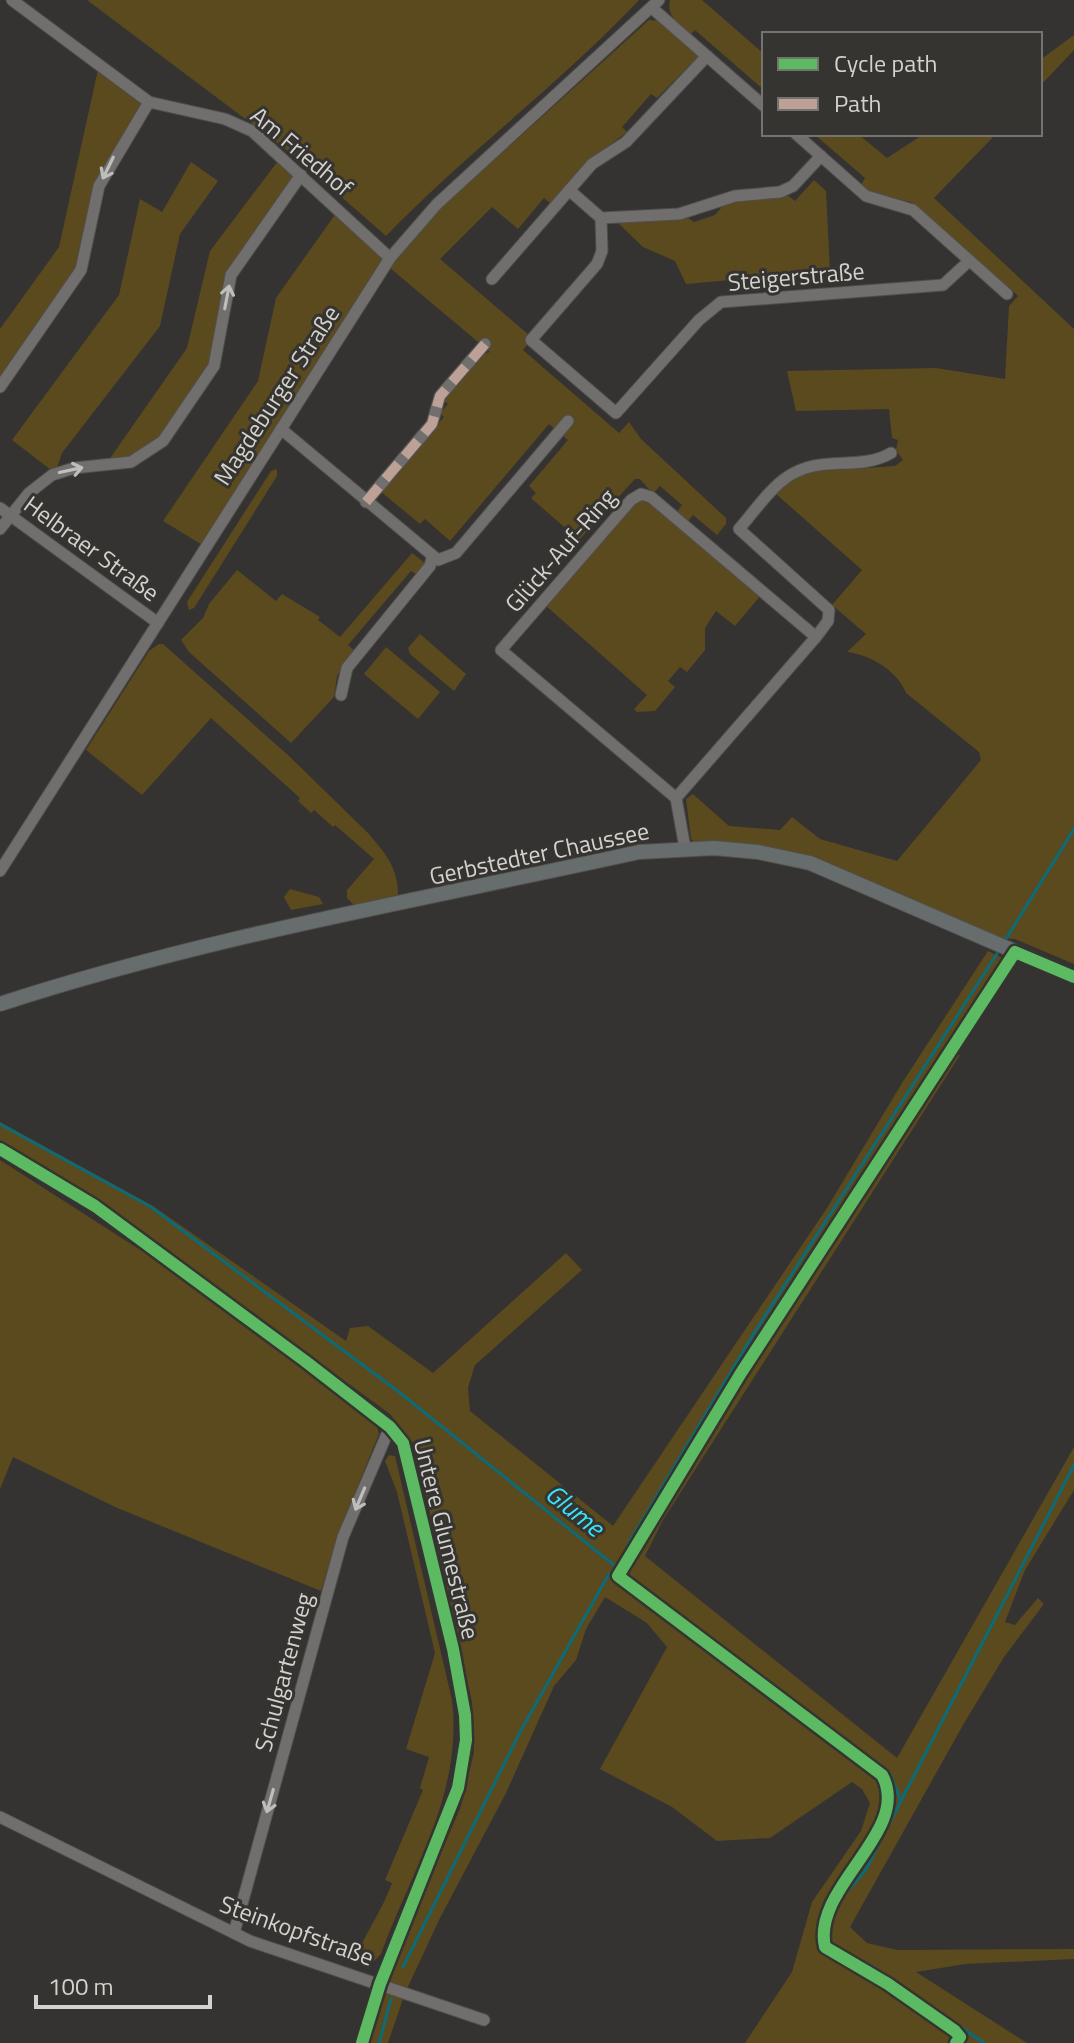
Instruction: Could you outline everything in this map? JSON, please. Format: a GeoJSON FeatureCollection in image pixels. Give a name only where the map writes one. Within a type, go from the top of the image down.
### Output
{"type":"FeatureCollection","features":[{"type":"Feature","properties":{"kind":"main road","name":"Gerbstedter Chaussee"},"geometry":{"type":"LineString","coordinates":[[0,1004],[122,967],[206,947],[639,852],[685,848],[758,852],[810,863],[1074,977]]}},
{"type":"Feature","properties":{"kind":"street","name":"Am Friedhof"},"geometry":{"type":"LineString","coordinates":[[12,0],[149,102],[240,124],[301,175],[390,258]]}},
{"type":"Feature","properties":{"kind":"street"},"geometry":{"type":"LineString","coordinates":[[655,4],[762,104]]}},
{"type":"Feature","properties":{"kind":"street","name":"Magdeburger Straße"},"geometry":{"type":"LineString","coordinates":[[0,871],[390,258],[437,204],[655,4]]}},
{"type":"Feature","properties":{"kind":"street"},"geometry":{"type":"LineString","coordinates":[[492,279],[592,164],[626,142],[707,56]]}},
{"type":"Feature","properties":{"kind":"street"},"geometry":{"type":"LineString","coordinates":[[0,387],[81,270],[99,186],[149,102]]}},
{"type":"Feature","properties":{"kind":"street"},"geometry":{"type":"LineString","coordinates":[[798,136],[866,196],[913,210],[1007,294]]}},
{"type":"Feature","properties":{"kind":"street"},"geometry":{"type":"LineString","coordinates":[[569,190],[601,218],[679,214],[735,196],[780,192],[793,186],[821,156]]}},
{"type":"Feature","properties":{"kind":"street"},"geometry":{"type":"LineString","coordinates":[[0,529],[5,512],[52,475],[74,468],[131,462],[163,441],[214,366],[231,275],[301,175]]}},
{"type":"Feature","properties":{"kind":"street","name":"Steigerstraße"},"geometry":{"type":"LineString","coordinates":[[601,218],[602,251],[597,264],[531,340],[616,413],[699,320],[721,302],[943,285],[969,261]]}},
{"type":"Feature","properties":{"kind":"street"},"geometry":{"type":"LineString","coordinates":[[366,502],[432,424],[440,396],[485,344]]}},
{"type":"Feature","properties":{"kind":"street"},"geometry":{"type":"LineString","coordinates":[[341,695],[347,668],[435,559],[456,553],[568,421]]}},
{"type":"Feature","properties":{"kind":"street"},"geometry":{"type":"LineString","coordinates":[[281,429],[435,559]]}},
{"type":"Feature","properties":{"kind":"street"},"geometry":{"type":"LineString","coordinates":[[685,848],[676,798],[828,621],[829,610],[739,529],[781,481],[796,471],[879,460],[891,453]]}},
{"type":"Feature","properties":{"kind":"street","name":"Glück-Auf-Ring"},"geometry":{"type":"LineString","coordinates":[[676,798],[501,650],[631,500],[641,494],[651,497],[816,637]]}},
{"type":"Feature","properties":{"kind":"street","name":"Helbraer Straße"},"geometry":{"type":"LineString","coordinates":[[5,512],[158,623]]}},
{"type":"Feature","properties":{"kind":"street","name":"Untere Glumestraße"},"geometry":{"type":"LineString","coordinates":[[0,1149],[95,1206],[390,1427],[403,1443],[466,1726],[458,1788],[362,2043]]}},
{"type":"Feature","properties":{"kind":"street","name":"Schulgartenweg"},"geometry":{"type":"LineString","coordinates":[[234,1933],[343,1537],[390,1427]]}},
{"type":"Feature","properties":{"kind":"street","name":"Steinkopfstraße"},"geometry":{"type":"LineString","coordinates":[[0,1817],[234,1933],[484,2020]]}},
{"type":"Feature","properties":{"kind":"shaded area"},"geometry":{"type":"Polygon","coordinates":[[[87,0],[639,0],[386,236],[296,157],[87,0]]]}},
{"type":"Feature","properties":{"kind":"shaded area"},"geometry":{"type":"Polygon","coordinates":[[[670,0],[702,0],[762,52],[762,88],[695,30],[690,35],[674,19],[670,0]]]}},
{"type":"Feature","properties":{"kind":"shaded area"},"geometry":{"type":"Polygon","coordinates":[[[649,20],[661,21],[699,56],[657,98],[651,94],[622,127],[627,132],[585,163],[551,204],[544,198],[518,229],[492,207],[440,259],[529,335],[530,341],[523,350],[619,433],[629,422],[641,439],[726,518],[726,524],[717,535],[693,515],[687,522],[676,513],[682,505],[660,486],[653,494],[640,479],[635,479],[579,540],[531,498],[536,493],[529,486],[568,440],[549,424],[450,541],[425,519],[420,524],[380,491],[444,417],[440,413],[448,404],[443,400],[481,355],[490,352],[390,268],[442,207],[649,20]]]}},
{"type":"Feature","properties":{"kind":"shaded area"},"geometry":{"type":"Polygon","coordinates":[[[1074,35],[1074,50],[1042,84],[1042,59],[1074,35]]]}},
{"type":"Feature","properties":{"kind":"shaded area"},"geometry":{"type":"Polygon","coordinates":[[[99,65],[149,102],[99,186],[85,256],[0,387],[0,329],[59,247],[99,65]]]}},
{"type":"Feature","properties":{"kind":"shaded area"},"geometry":{"type":"Polygon","coordinates":[[[816,136],[860,136],[887,158],[921,136],[994,136],[934,198],[1074,329],[1074,964],[1015,939],[999,938],[815,860],[697,843],[691,839],[686,799],[693,794],[729,826],[780,830],[792,817],[820,839],[897,861],[981,760],[979,752],[906,693],[890,671],[873,660],[847,652],[866,634],[832,605],[862,570],[775,493],[804,472],[895,466],[903,460],[896,450],[898,440],[892,438],[889,409],[796,411],[787,371],[936,368],[1005,379],[1009,306],[1018,296],[911,202],[870,193],[861,185],[865,178],[816,136]]]}},
{"type":"Feature","properties":{"kind":"shaded area"},"geometry":{"type":"Polygon","coordinates":[[[281,157],[301,175],[237,266],[214,366],[147,454],[106,464],[187,348],[210,251],[281,157]]]}},
{"type":"Feature","properties":{"kind":"shaded area"},"geometry":{"type":"Polygon","coordinates":[[[191,162],[218,181],[180,234],[160,326],[62,453],[55,473],[12,440],[119,295],[140,199],[162,212],[191,162]]]}},
{"type":"Feature","properties":{"kind":"shaded area"},"geometry":{"type":"Polygon","coordinates":[[[814,180],[826,191],[830,271],[686,284],[675,261],[643,247],[615,220],[685,216],[694,222],[715,215],[727,201],[786,194],[795,201],[814,180]]]}},
{"type":"Feature","properties":{"kind":"shaded area"},"geometry":{"type":"Polygon","coordinates":[[[339,209],[390,258],[204,546],[163,521],[258,381],[276,298],[339,209]]]}},
{"type":"Feature","properties":{"kind":"shaded area"},"geometry":{"type":"Polygon","coordinates":[[[277,469],[277,476],[194,608],[189,610],[187,602],[271,471],[277,469]]]}},
{"type":"Feature","properties":{"kind":"shaded area"},"geometry":{"type":"Polygon","coordinates":[[[644,500],[655,504],[761,595],[735,626],[716,611],[705,628],[705,650],[687,672],[680,667],[668,681],[675,687],[655,711],[637,712],[634,709],[647,695],[545,605],[636,502],[644,500]]]}},
{"type":"Feature","properties":{"kind":"shaded area"},"geometry":{"type":"Polygon","coordinates":[[[412,553],[426,564],[417,575],[411,571],[348,645],[354,650],[337,676],[334,697],[291,743],[189,652],[181,640],[203,618],[209,604],[237,570],[276,601],[282,594],[320,617],[318,620],[340,637],[412,553]]]}},
{"type":"Feature","properties":{"kind":"shaded area"},"geometry":{"type":"Polygon","coordinates":[[[420,634],[466,674],[454,691],[410,654],[408,648],[420,634]]]}},
{"type":"Feature","properties":{"kind":"shaded area"},"geometry":{"type":"Polygon","coordinates":[[[163,644],[289,756],[368,833],[393,868],[398,895],[354,905],[347,898],[347,890],[374,859],[335,825],[333,827],[314,810],[311,813],[298,801],[300,798],[211,718],[142,795],[86,750],[149,651],[163,644]]]}},
{"type":"Feature","properties":{"kind":"shaded area"},"geometry":{"type":"Polygon","coordinates":[[[386,647],[440,692],[418,719],[364,674],[386,647]]]}},
{"type":"Feature","properties":{"kind":"shaded area"},"geometry":{"type":"Polygon","coordinates":[[[290,889],[319,897],[323,904],[291,910],[284,897],[290,889]]]}},
{"type":"Feature","properties":{"kind":"shaded area"},"geometry":{"type":"Polygon","coordinates":[[[988,951],[1005,959],[946,1051],[960,1055],[663,1520],[645,1556],[897,1758],[1074,1447],[1074,1490],[1025,1570],[1005,1622],[1015,1625],[1038,1598],[1044,1604],[1004,1657],[963,1725],[850,1927],[867,1943],[897,1950],[1074,1949],[1074,1959],[965,1964],[916,1972],[1027,2043],[962,2043],[965,2037],[865,1973],[954,2035],[950,2043],[745,2043],[792,1972],[812,1902],[861,1831],[870,1803],[862,1789],[852,1782],[770,1838],[717,1841],[672,1807],[600,1769],[667,1647],[647,1623],[605,1597],[586,1629],[576,1660],[554,1686],[506,1793],[440,1918],[405,1993],[388,2043],[369,2043],[389,1975],[461,1806],[474,1752],[472,1702],[420,1469],[427,1454],[411,1441],[390,1414],[91,1195],[0,1140],[0,1122],[153,1206],[346,1341],[350,1328],[368,1326],[433,1373],[566,1253],[582,1270],[475,1365],[468,1388],[470,1411],[613,1526],[827,1208],[902,1083],[988,951]]]}},
{"type":"Feature","properties":{"kind":"shaded area"},"geometry":{"type":"Polygon","coordinates":[[[0,1160],[159,1262],[376,1422],[379,1434],[340,1529],[321,1591],[115,1507],[13,1457],[0,1489],[0,1160]]]}},
{"type":"Feature","properties":{"kind":"shaded area"},"geometry":{"type":"Polygon","coordinates":[[[389,1455],[395,1456],[452,1700],[453,1734],[443,1799],[381,1954],[373,1962],[353,1963],[392,1883],[385,1880],[423,1790],[420,1788],[429,1757],[406,1749],[435,1653],[397,1492],[385,1461],[389,1455]]]}},
{"type":"Feature","properties":{"kind":"waterway"},"geometry":{"type":"LineString","coordinates":[[1004,942],[1074,829]]}},
{"type":"Feature","properties":{"kind":"waterway"},"geometry":{"type":"LineString","coordinates":[[628,1544],[756,1330],[998,952]]}},
{"type":"Feature","properties":{"kind":"waterway","name":"Glume"},"geometry":{"type":"LineString","coordinates":[[0,1124],[151,1207],[399,1392],[625,1574],[891,1776],[901,1801],[865,1871],[831,1910],[826,1935],[838,1950],[872,1966],[984,2043]]}},
{"type":"Feature","properties":{"kind":"waterway"},"geometry":{"type":"LineString","coordinates":[[902,1799],[1074,1465]]}},
{"type":"Feature","properties":{"kind":"waterway"},"geometry":{"type":"LineString","coordinates":[[403,1967],[521,1730],[609,1574]]}},
{"type":"Feature","properties":{"kind":"waterway"},"geometry":{"type":"LineString","coordinates":[[379,2043],[391,1999]]}},
{"type":"Feature","properties":{"kind":"marked path"},"geometry":{"type":"LineString","coordinates":[[366,502],[432,424],[440,396],[485,344]]}},
{"type":"Feature","properties":{"kind":"cycle path"},"geometry":{"type":"LineString","coordinates":[[956,2043],[960,2037],[955,2031],[888,1984],[825,1947],[825,1925],[832,1903],[884,1817],[888,1796],[882,1775],[618,1576],[741,1373],[1015,952],[1074,977]]}},
{"type":"Feature","properties":{"kind":"cycle path"},"geometry":{"type":"LineString","coordinates":[[0,1149],[95,1206],[305,1361],[390,1427],[403,1443],[453,1649],[465,1715],[466,1740],[458,1788],[380,1984],[362,2043]]}}]}
